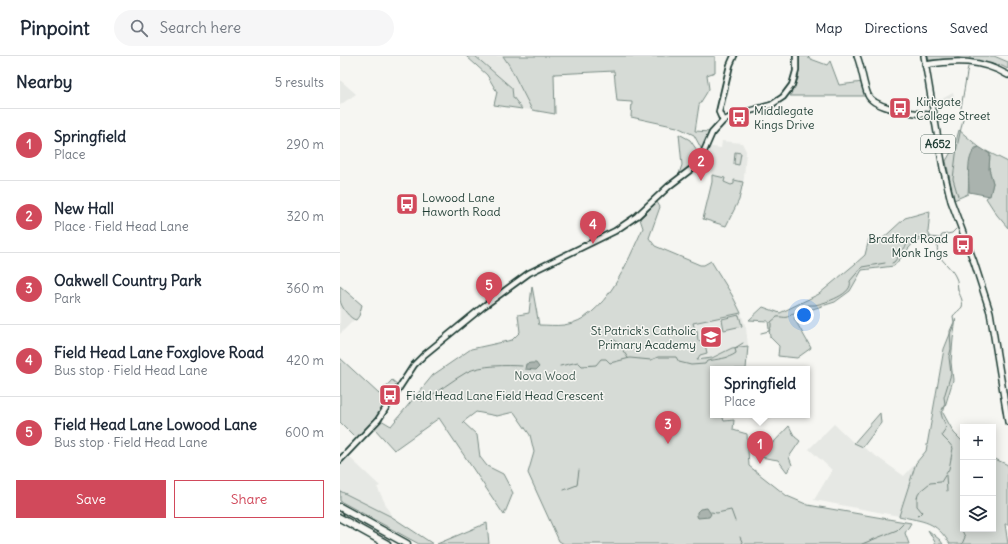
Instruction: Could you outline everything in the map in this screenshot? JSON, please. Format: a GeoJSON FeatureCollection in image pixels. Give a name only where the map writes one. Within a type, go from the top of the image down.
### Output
{"type":"FeatureCollection","features":[{"type":"Feature","properties":{"kind":"highway"},"geometry":{"type":"LineString","coordinates":[[340,507],[407,544]]}},
{"type":"Feature","properties":{"kind":"highway"},"geometry":{"type":"LineString","coordinates":[[340,518],[387,544]]}},
{"type":"Feature","properties":{"kind":"main road"},"geometry":{"type":"LineString","coordinates":[[723,121],[719,112],[730,65],[734,56]]}},
{"type":"Feature","properties":{"kind":"main road"},"geometry":{"type":"LineString","coordinates":[[340,460],[378,420],[414,365],[424,355],[484,306],[529,273],[615,231],[637,216],[670,186],[694,167],[701,158],[712,133],[723,121],[736,115],[771,105],[783,97],[792,85],[796,71],[796,56]]}},
{"type":"Feature","properties":{"kind":"main road"},"geometry":{"type":"LineString","coordinates":[[857,56],[864,76],[867,93],[870,98],[877,103],[891,108],[934,116]]}},
{"type":"Feature","properties":{"kind":"main road","name":"A652"},"geometry":{"type":"LineString","coordinates":[[924,56],[943,168],[951,201],[974,262],[990,312],[1008,422]]}},
{"type":"Feature","properties":{"kind":"main road"},"geometry":{"type":"LineString","coordinates":[[925,65],[950,61],[967,61],[986,65],[1008,75]]}},
{"type":"Feature","properties":{"kind":"shaded area"},"geometry":{"type":"Polygon","coordinates":[[[475,56],[503,56],[532,110],[522,109],[513,97],[512,88],[475,56]]]}},
{"type":"Feature","properties":{"kind":"shaded area"},"geometry":{"type":"Polygon","coordinates":[[[340,80],[356,94],[340,105],[340,80]]]}},
{"type":"Feature","properties":{"kind":"shaded area"},"geometry":{"type":"Polygon","coordinates":[[[953,93],[956,108],[947,103],[940,111],[936,109],[935,100],[942,99],[953,93]]]}},
{"type":"Feature","properties":{"kind":"shaded area"},"geometry":{"type":"Polygon","coordinates":[[[722,141],[742,143],[746,151],[744,178],[739,200],[726,226],[703,219],[712,181],[711,167],[704,154],[709,145],[712,147],[721,148],[722,141]]]}},
{"type":"Feature","properties":{"kind":"shaded area"},"geometry":{"type":"Polygon","coordinates":[[[979,147],[990,154],[989,169],[993,183],[990,196],[969,192],[968,174],[970,160],[972,154],[979,147]]]}},
{"type":"Feature","properties":{"kind":"shaded area"},"geometry":{"type":"Polygon","coordinates":[[[340,295],[357,317],[340,334],[340,295]]]}},
{"type":"Feature","properties":{"kind":"shaded area","name":"St Patrick's Catholic Primary Academy"},"geometry":{"type":"Polygon","coordinates":[[[741,313],[746,328],[748,346],[732,348],[712,358],[681,362],[672,326],[741,313]]]}},
{"type":"Feature","properties":{"kind":"shaded area"},"geometry":{"type":"Polygon","coordinates":[[[536,363],[539,367],[536,370],[525,369],[526,364],[536,363]]]}},
{"type":"Feature","properties":{"kind":"shaded area"},"geometry":{"type":"Polygon","coordinates":[[[834,424],[854,443],[863,447],[904,476],[916,463],[899,516],[814,500],[832,470],[809,449],[834,424]]]}},
{"type":"Feature","properties":{"kind":"shaded area"},"geometry":{"type":"Polygon","coordinates":[[[347,455],[380,486],[377,487],[392,517],[340,491],[340,463],[347,455]]]}},
{"type":"Feature","properties":{"kind":"shaded area"},"geometry":{"type":"Polygon","coordinates":[[[707,508],[711,514],[709,517],[698,518],[697,512],[700,509],[707,508]]]}},
{"type":"Feature","properties":{"kind":"green space"},"geometry":{"type":"Polygon","coordinates":[[[466,56],[475,56],[512,88],[513,97],[522,109],[494,105],[497,92],[487,75],[466,56]]]}},
{"type":"Feature","properties":{"kind":"green space"},"geometry":{"type":"Polygon","coordinates":[[[503,56],[715,56],[715,72],[707,75],[709,89],[699,105],[695,131],[710,132],[702,150],[694,135],[677,127],[631,117],[632,102],[617,101],[614,71],[554,74],[555,114],[532,110],[503,56]]]}},
{"type":"Feature","properties":{"kind":"green space"},"geometry":{"type":"Polygon","coordinates":[[[799,56],[810,56],[808,58],[827,65],[830,61],[839,85],[863,82],[866,96],[790,96],[798,79],[799,56]]]}},
{"type":"Feature","properties":{"kind":"green space"},"geometry":{"type":"Polygon","coordinates":[[[928,56],[994,56],[1008,62],[1008,69],[1002,66],[958,58],[929,60],[928,56]]]}},
{"type":"Feature","properties":{"kind":"green space"},"geometry":{"type":"Polygon","coordinates":[[[959,130],[979,147],[975,148],[970,160],[968,194],[954,200],[946,161],[955,145],[959,130]]]}},
{"type":"Feature","properties":{"kind":"green space"},"geometry":{"type":"Polygon","coordinates":[[[679,134],[690,140],[701,156],[692,166],[678,177],[682,165],[679,134]]]}},
{"type":"Feature","properties":{"kind":"green space"},"geometry":{"type":"Polygon","coordinates":[[[986,151],[1008,162],[1008,228],[986,198],[990,195],[993,183],[989,169],[990,154],[986,151]]]}},
{"type":"Feature","properties":{"kind":"green space"},"geometry":{"type":"Polygon","coordinates":[[[735,152],[741,153],[739,165],[734,164],[735,152]]]}},
{"type":"Feature","properties":{"kind":"green space"},"geometry":{"type":"Polygon","coordinates":[[[712,175],[725,178],[724,182],[731,185],[734,184],[734,180],[743,182],[739,200],[726,226],[703,219],[712,182],[712,175]]]}},
{"type":"Feature","properties":{"kind":"green space","name":"Nova Wood"},"geometry":{"type":"Polygon","coordinates":[[[657,202],[660,207],[649,238],[655,246],[700,265],[704,265],[711,261],[741,313],[693,323],[695,330],[697,330],[698,341],[704,340],[707,353],[700,355],[697,360],[712,358],[732,348],[748,346],[746,366],[710,366],[710,418],[723,418],[724,421],[734,420],[733,430],[747,434],[749,466],[787,496],[808,505],[911,523],[905,533],[909,544],[564,544],[559,541],[528,473],[534,452],[530,435],[514,412],[497,416],[476,412],[463,422],[477,435],[480,457],[487,466],[503,474],[513,493],[504,515],[439,418],[394,450],[374,428],[381,420],[391,426],[433,375],[471,349],[512,340],[520,332],[518,315],[529,313],[532,286],[539,325],[564,325],[579,321],[592,312],[603,301],[613,287],[630,257],[643,228],[640,219],[657,202]]]}},
{"type":"Feature","properties":{"kind":"green space"},"geometry":{"type":"Polygon","coordinates":[[[930,211],[928,232],[931,238],[914,242],[894,266],[862,270],[850,291],[835,302],[806,311],[794,318],[811,348],[797,358],[778,356],[779,346],[770,337],[768,321],[749,320],[763,307],[780,313],[819,294],[865,255],[869,239],[879,242],[905,218],[930,211]]]}},
{"type":"Feature","properties":{"kind":"green space"},"geometry":{"type":"Polygon","coordinates":[[[340,286],[362,305],[359,316],[356,320],[346,312],[342,306],[340,300],[340,286]]]}},
{"type":"Feature","properties":{"kind":"green space"},"geometry":{"type":"Polygon","coordinates":[[[739,315],[742,326],[724,330],[722,319],[739,315]]]}},
{"type":"Feature","properties":{"kind":"green space"},"geometry":{"type":"Polygon","coordinates":[[[956,319],[951,362],[953,380],[943,413],[954,433],[960,439],[960,532],[996,532],[996,459],[1008,465],[1008,524],[1005,524],[1008,544],[950,544],[945,536],[934,526],[922,521],[899,516],[916,463],[926,451],[944,349],[956,319]]]}},
{"type":"Feature","properties":{"kind":"green space"},"geometry":{"type":"Polygon","coordinates":[[[340,358],[379,394],[392,380],[398,385],[377,419],[357,439],[340,422],[340,358]]]}},
{"type":"Feature","properties":{"kind":"green space"},"geometry":{"type":"Polygon","coordinates":[[[880,413],[881,423],[863,447],[854,443],[880,413]]]}},
{"type":"Feature","properties":{"kind":"green space"},"geometry":{"type":"Polygon","coordinates":[[[789,426],[795,437],[800,441],[789,457],[792,465],[787,472],[778,460],[760,457],[789,426]]]}},
{"type":"Feature","properties":{"kind":"green space"},"geometry":{"type":"Polygon","coordinates":[[[340,491],[392,517],[433,544],[419,544],[340,501],[340,491]]]}},
{"type":"Feature","properties":{"kind":"green space"},"geometry":{"type":"Polygon","coordinates":[[[487,523],[489,544],[437,544],[487,523]]]}},
{"type":"Feature","properties":{"kind":"green space"},"geometry":{"type":"Polygon","coordinates":[[[928,530],[940,540],[943,544],[936,544],[928,530]]]}},
{"type":"Feature","properties":{"kind":"waterway"},"geometry":{"type":"LineString","coordinates":[[961,108],[968,67]]}},
{"type":"Feature","properties":{"kind":"waterway"},"geometry":{"type":"LineString","coordinates":[[958,196],[953,179],[957,147],[963,119]]}},
{"type":"Feature","properties":{"kind":"waterway"},"geometry":{"type":"LineString","coordinates":[[918,516],[922,512],[917,506],[919,492],[930,483],[941,482],[949,469],[953,448],[942,435],[945,426],[941,412],[945,404],[944,397],[951,374],[949,357],[951,349],[950,331],[954,322],[953,316],[962,307],[962,302],[958,290],[957,279],[938,254],[937,249],[938,242],[942,235],[952,233],[956,229]]}},
{"type":"Feature","properties":{"kind":"waterway"},"geometry":{"type":"LineString","coordinates":[[892,263],[908,244],[916,238],[939,238]]}},
{"type":"Feature","properties":{"kind":"waterway"},"geometry":{"type":"LineString","coordinates":[[761,333],[769,331],[771,322],[777,317],[788,317],[799,311],[802,306],[820,304],[843,294],[848,290],[850,281],[862,267],[885,263]]}},
{"type":"Feature","properties":{"kind":"waterway"},"geometry":{"type":"LineString","coordinates":[[610,341],[615,340],[628,358]]}},
{"type":"Feature","properties":{"kind":"waterway"},"geometry":{"type":"LineString","coordinates":[[560,366],[578,362],[582,366],[596,365],[601,359],[606,359],[610,363],[630,358],[651,360],[658,357],[676,357],[679,362],[691,365],[705,364],[707,361],[733,355],[736,353],[735,348],[743,343]]}},
{"type":"Feature","properties":{"kind":"waterway"},"geometry":{"type":"LineString","coordinates":[[416,397],[422,401],[461,375],[479,368],[494,366],[522,366]]}},
{"type":"Feature","properties":{"kind":"waterway"},"geometry":{"type":"LineString","coordinates":[[564,490],[577,485],[579,470]]}},
{"type":"Feature","properties":{"kind":"waterway"},"geometry":{"type":"LineString","coordinates":[[946,475],[947,491]]}},
{"type":"Feature","properties":{"kind":"waterway"},"geometry":{"type":"LineString","coordinates":[[711,512],[717,513],[731,510],[735,521]]}},
{"type":"Feature","properties":{"kind":"waterway"},"geometry":{"type":"LineString","coordinates":[[862,544],[897,530],[904,523]]}},
{"type":"Feature","properties":{"kind":"waterway"},"geometry":{"type":"LineString","coordinates":[[962,544],[965,537],[963,532]]}},
{"type":"Feature","properties":{"kind":"waterway"},"geometry":{"type":"LineString","coordinates":[[740,537],[743,544]]}},
{"type":"Feature","properties":{"kind":"place","name":"Kirkgate College Street"},"geometry":{"type":"Point","coordinates":[900,108]}},
{"type":"Feature","properties":{"kind":"place","name":"Middlegate Kings Drive"},"geometry":{"type":"Point","coordinates":[739,117]}},
{"type":"Feature","properties":{"kind":"place","name":"New Hall"},"geometry":{"type":"Point","coordinates":[701,181]}},
{"type":"Feature","properties":{"kind":"place","name":"Lowood Lane Haworth Road"},"geometry":{"type":"Point","coordinates":[407,204]}},
{"type":"Feature","properties":{"kind":"place","name":"Field Head Lane Foxglove Road"},"geometry":{"type":"Point","coordinates":[593,244]}},
{"type":"Feature","properties":{"kind":"place","name":"Bradford Road Monk Ings"},"geometry":{"type":"Point","coordinates":[963,245]}},
{"type":"Feature","properties":{"kind":"place","name":"Field Head Lane Lowood Lane"},"geometry":{"type":"Point","coordinates":[489,305]}},
{"type":"Feature","properties":{"kind":"place","name":"St Patrick's Catholic Primary Academy"},"geometry":{"type":"Point","coordinates":[711,337]}},
{"type":"Feature","properties":{"kind":"place","name":"Field Head Lane Field Head Crescent"},"geometry":{"type":"Point","coordinates":[390,395]}},
{"type":"Feature","properties":{"kind":"place","name":"Oakwell Country Park"},"geometry":{"type":"Point","coordinates":[668,444]}},
{"type":"Feature","properties":{"kind":"place","name":"Springfield"},"geometry":{"type":"Point","coordinates":[760,464]}}]}
